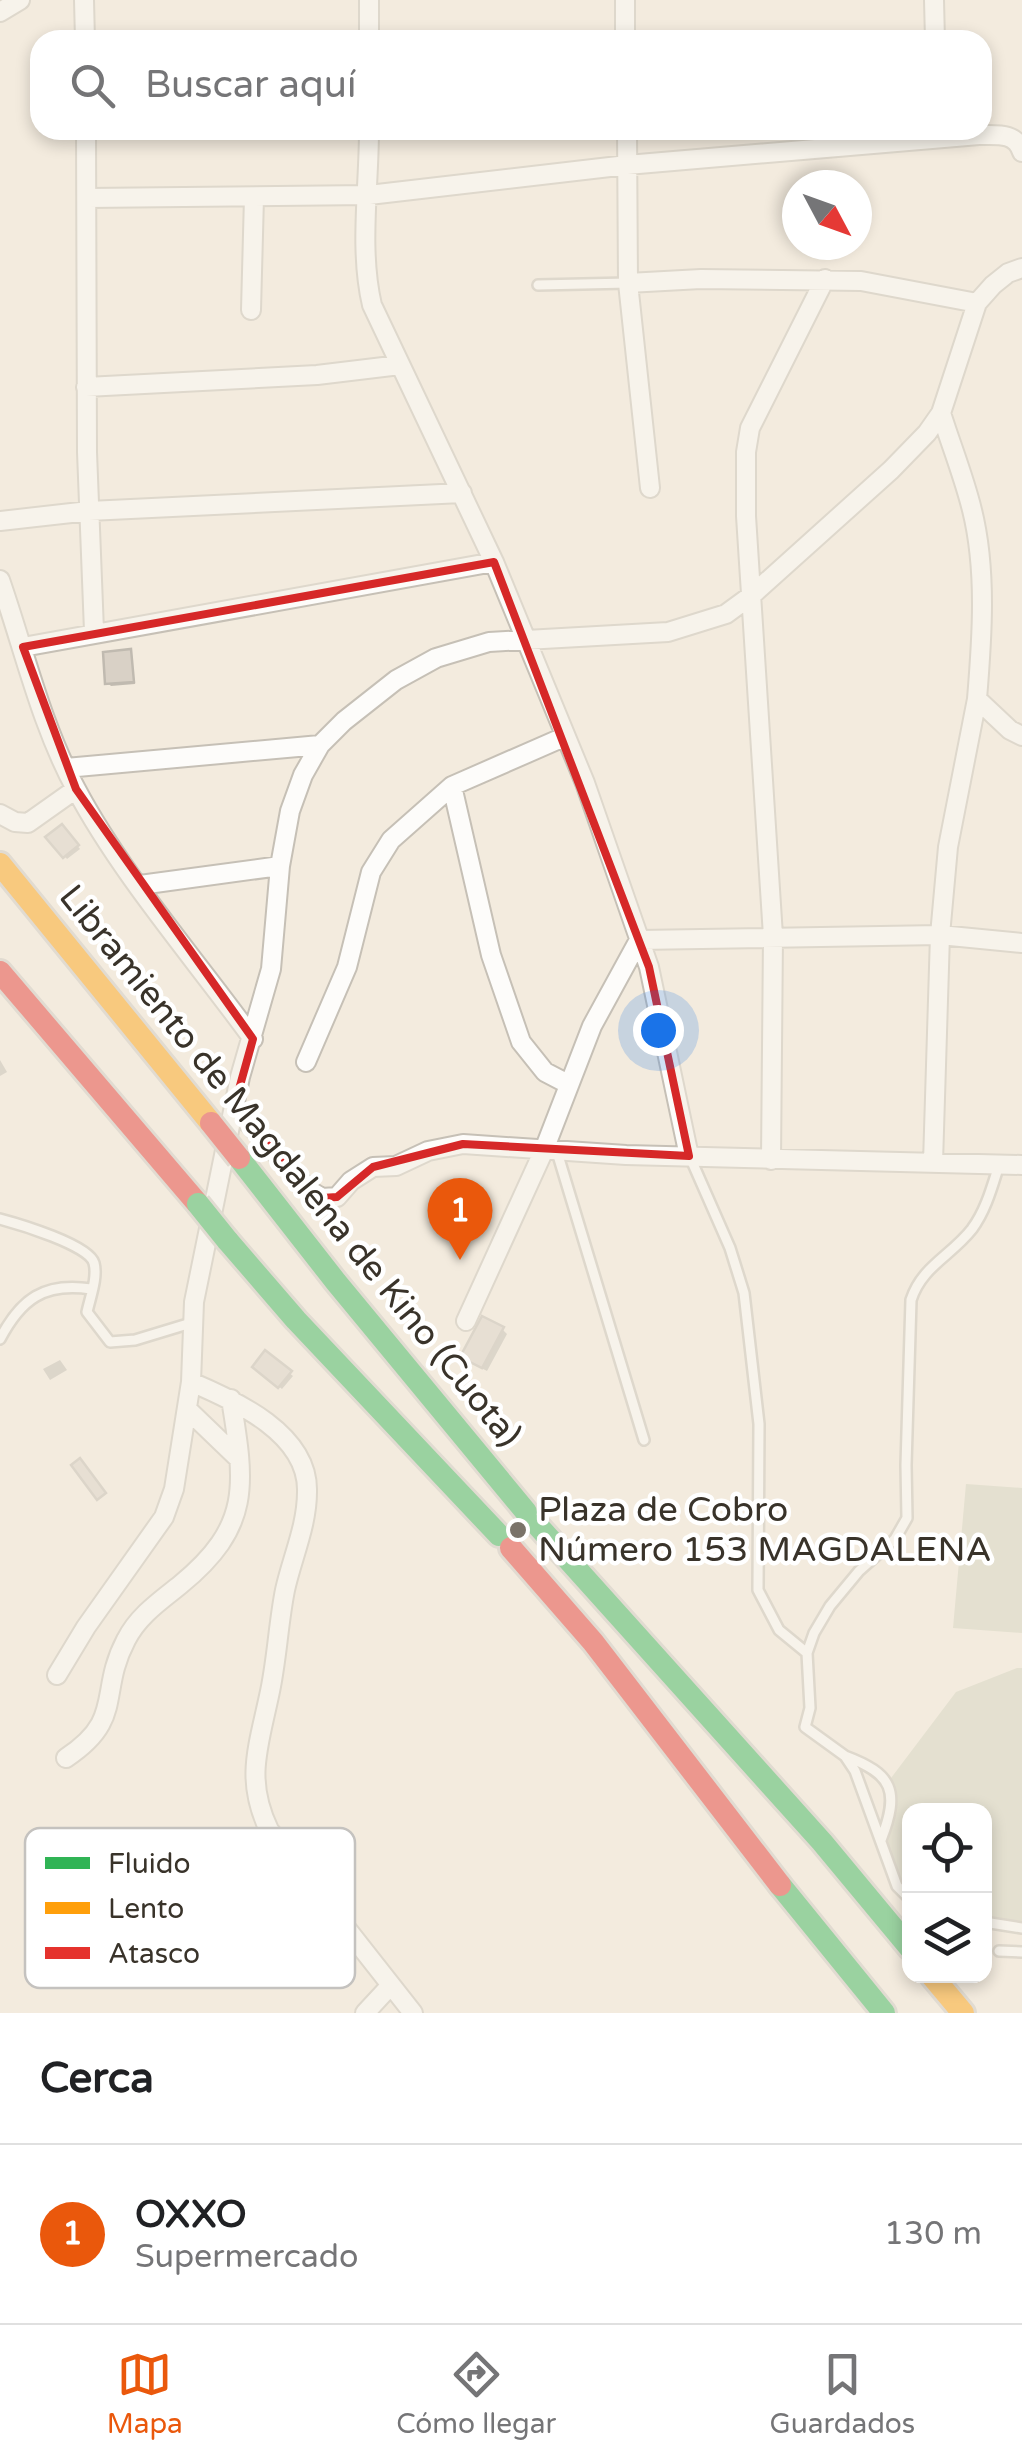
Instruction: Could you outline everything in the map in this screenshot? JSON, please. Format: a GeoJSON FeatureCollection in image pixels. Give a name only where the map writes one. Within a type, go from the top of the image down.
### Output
{"type":"FeatureCollection","features":[{"type":"Feature","properties":{"kind":"highway","name":"Libramiento de Magdalena de Kino (Cuota)"},"geometry":{"type":"LineString","coordinates":[[0,864],[532,1519],[822,1842],[902,1938]]}},
{"type":"Feature","properties":{"kind":"highway"},"geometry":{"type":"LineString","coordinates":[[0,972],[296,1320],[505,1541],[594,1642],[737,1832],[884,2013]]}},
{"type":"Feature","properties":{"kind":"highway"},"geometry":{"type":"LineString","coordinates":[[938,1983],[963,2013]]}},
{"type":"Feature","properties":{"kind":"street"},"geometry":{"type":"LineString","coordinates":[[0,12],[20,0]]}},
{"type":"Feature","properties":{"kind":"street"},"geometry":{"type":"LineString","coordinates":[[84,0],[84,30]]}},
{"type":"Feature","properties":{"kind":"street"},"geometry":{"type":"LineString","coordinates":[[369,0],[369,30]]}},
{"type":"Feature","properties":{"kind":"street"},"geometry":{"type":"LineString","coordinates":[[625,0],[625,30]]}},
{"type":"Feature","properties":{"kind":"street"},"geometry":{"type":"LineString","coordinates":[[934,0],[935,30]]}},
{"type":"Feature","properties":{"kind":"street"},"geometry":{"type":"LineString","coordinates":[[992,135],[1003,135],[1019,143],[1022,152]]}},
{"type":"Feature","properties":{"kind":"street"},"geometry":{"type":"LineString","coordinates":[[86,140],[86,388],[94,631]]}},
{"type":"Feature","properties":{"kind":"street"},"geometry":{"type":"LineString","coordinates":[[369,140],[367,282],[372,305],[494,562],[584,783],[649,967],[690,1156]]}},
{"type":"Feature","properties":{"kind":"street"},"geometry":{"type":"LineString","coordinates":[[627,140],[628,284],[650,488]]}},
{"type":"Feature","properties":{"kind":"street"},"geometry":{"type":"LineString","coordinates":[[88,198],[369,195],[875,140]]}},
{"type":"Feature","properties":{"kind":"street"},"geometry":{"type":"LineString","coordinates":[[251,310],[254,197]]}},
{"type":"Feature","properties":{"kind":"street"},"geometry":{"type":"LineString","coordinates":[[58,1675],[86,1626],[164,1517],[174,1489],[191,1382],[191,1323],[234,1107],[271,969],[280,866],[290,811],[302,776],[320,745],[375,696],[423,666],[488,642],[668,632],[726,614],[891,470],[927,433],[941,413],[977,303],[1008,273],[1022,268]]}},
{"type":"Feature","properties":{"kind":"street"},"geometry":{"type":"LineString","coordinates":[[628,284],[701,279],[860,281],[977,303]]}},
{"type":"Feature","properties":{"kind":"street"},"geometry":{"type":"LineString","coordinates":[[772,1160],[773,936],[746,516],[746,452],[750,428],[824,280]]}},
{"type":"Feature","properties":{"kind":"street"},"geometry":{"type":"LineString","coordinates":[[86,388],[400,365]]}},
{"type":"Feature","properties":{"kind":"street"},"geometry":{"type":"LineString","coordinates":[[933,1164],[940,935],[948,847],[977,698],[981,646],[980,565],[973,513],[941,413]]}},
{"type":"Feature","properties":{"kind":"street"},"geometry":{"type":"LineString","coordinates":[[0,521],[89,511],[462,492]]}},
{"type":"Feature","properties":{"kind":"street"},"geometry":{"type":"LineString","coordinates":[[23,647],[94,631],[494,562]]}},
{"type":"Feature","properties":{"kind":"street"},"geometry":{"type":"LineString","coordinates":[[0,580],[76,789],[252,1039]]}},
{"type":"Feature","properties":{"kind":"street"},"geometry":{"type":"LineString","coordinates":[[977,698],[1010,730],[1022,736]]}},
{"type":"Feature","properties":{"kind":"street"},"geometry":{"type":"LineString","coordinates":[[306,1062],[340,988],[359,912],[380,854],[407,823],[452,786],[564,737]]}},
{"type":"Feature","properties":{"kind":"street"},"geometry":{"type":"LineString","coordinates":[[66,768],[320,745]]}},
{"type":"Feature","properties":{"kind":"street"},"geometry":{"type":"LineString","coordinates":[[452,786],[491,956],[521,1042],[545,1072],[568,1084]]}},
{"type":"Feature","properties":{"kind":"street"},"geometry":{"type":"LineString","coordinates":[[0,814],[28,824],[76,789]]}},
{"type":"Feature","properties":{"kind":"street"},"geometry":{"type":"LineString","coordinates":[[140,885],[280,866]]}},
{"type":"Feature","properties":{"kind":"street"},"geometry":{"type":"LineString","coordinates":[[639,940],[940,935],[1022,943]]}},
{"type":"Feature","properties":{"kind":"street"},"geometry":{"type":"LineString","coordinates":[[466,1321],[550,1150],[568,1084],[606,998],[639,940]]}},
{"type":"Feature","properties":{"kind":"street"},"geometry":{"type":"LineString","coordinates":[[234,1107],[309,1190],[322,1198],[338,1197],[362,1172],[374,1167],[407,1162],[444,1146],[463,1144],[772,1160],[1022,1165]]}},
{"type":"Feature","properties":{"kind":"street"},"geometry":{"type":"LineString","coordinates":[[191,1382],[252,1411],[288,1445],[300,1462],[307,1492],[274,1647],[271,1690],[254,1768],[255,1796],[268,1828]]}},
{"type":"Feature","properties":{"kind":"street"},"geometry":{"type":"LineString","coordinates":[[66,1758],[94,1737],[103,1724],[111,1677],[128,1636],[152,1607],[219,1548],[241,1498],[231,1400]]}},
{"type":"Feature","properties":{"kind":"street"},"geometry":{"type":"LineString","coordinates":[[187,1408],[240,1459]]}},
{"type":"Feature","properties":{"kind":"street"},"geometry":{"type":"LineString","coordinates":[[355,1939],[412,2013]]}},
{"type":"Feature","properties":{"kind":"street"},"geometry":{"type":"LineString","coordinates":[[365,2013],[391,1984]]}},
{"type":"Feature","properties":{"kind":"lane"},"geometry":{"type":"LineString","coordinates":[[538,285],[628,284]]}},
{"type":"Feature","properties":{"kind":"lane"},"geometry":{"type":"LineString","coordinates":[[550,1150],[644,1440]]}},
{"type":"Feature","properties":{"kind":"lane"},"geometry":{"type":"LineString","coordinates":[[690,1156],[730,1248],[744,1293],[758,1424],[758,1590],[779,1630],[807,1654]]}},
{"type":"Feature","properties":{"kind":"lane"},"geometry":{"type":"LineString","coordinates":[[881,1840],[889,1784],[880,1772],[845,1756],[805,1727],[810,1708],[807,1654],[814,1632],[830,1606],[859,1571],[895,1539],[908,1518],[906,1465],[912,1300],[916,1284],[928,1268],[970,1231],[989,1197],[999,1164]]}},
{"type":"Feature","properties":{"kind":"lane"},"geometry":{"type":"LineString","coordinates":[[0,1219],[84,1250],[95,1265],[87,1312],[110,1342],[135,1340],[191,1323]]}},
{"type":"Feature","properties":{"kind":"lane"},"geometry":{"type":"LineString","coordinates":[[0,1339],[27,1300],[64,1289],[91,1289]]}},
{"type":"Feature","properties":{"kind":"lane"},"geometry":{"type":"LineString","coordinates":[[845,1756],[855,1771],[897,1886],[904,1893]]}},
{"type":"Feature","properties":{"kind":"lane"},"geometry":{"type":"LineString","coordinates":[[992,1923],[1022,1928]]}},
{"type":"Feature","properties":{"kind":"lane"},"geometry":{"type":"LineString","coordinates":[[999,1951],[1022,1952]]}},
{"type":"Feature","properties":{"kind":"highlighted area"},"geometry":{"type":"Polygon","coordinates":[[[494,562],[649,967],[689,1156],[463,1144],[373,1167],[337,1197],[322,1198],[234,1107],[253,1039],[76,789],[23,647],[494,562]]]}},
{"type":"Feature","properties":{"kind":"green space"},"geometry":{"type":"Polygon","coordinates":[[[966,1484],[1022,1488],[1022,1633],[953,1628],[966,1484]]]}},
{"type":"Feature","properties":{"kind":"green space"},"geometry":{"type":"Polygon","coordinates":[[[1022,1668],[1022,1922],[992,1920],[992,1803],[902,1803],[902,1880],[886,1856],[885,1786],[956,1692],[1022,1668]]]}},
{"type":"Feature","properties":{"kind":"building"},"geometry":{"type":"Polygon","coordinates":[[[131,649],[134,682],[105,684],[103,652],[131,649]]]}},
{"type":"Feature","properties":{"kind":"building"},"geometry":{"type":"Polygon","coordinates":[[[62,824],[79,845],[63,858],[45,837],[62,824]]]}},
{"type":"Feature","properties":{"kind":"building"},"geometry":{"type":"Polygon","coordinates":[[[482,1316],[504,1327],[482,1368],[460,1357],[482,1316]]]}},
{"type":"Feature","properties":{"kind":"building"},"geometry":{"type":"Polygon","coordinates":[[[265,1350],[292,1371],[278,1388],[252,1367],[265,1350]]]}},
{"type":"Feature","properties":{"kind":"building"},"geometry":{"type":"Polygon","coordinates":[[[80,1458],[106,1493],[97,1500],[71,1465],[80,1458]]]}},
{"type":"Feature","properties":{"kind":"traffic: fast"},"geometry":{"type":"LineString","coordinates":[[239,1158],[526,1512]]}},
{"type":"Feature","properties":{"kind":"traffic: fast"},"geometry":{"type":"LineString","coordinates":[[198,1204],[227,1240]]}},
{"type":"Feature","properties":{"kind":"traffic: fast"},"geometry":{"type":"LineString","coordinates":[[227,1240],[296,1320],[499,1535]]}},
{"type":"Feature","properties":{"kind":"traffic: fast"},"geometry":{"type":"LineString","coordinates":[[538,1526],[822,1842],[902,1938]]}},
{"type":"Feature","properties":{"kind":"traffic: fast"},"geometry":{"type":"LineString","coordinates":[[780,1885],[884,2013]]}},
{"type":"Feature","properties":{"kind":"traffic: slow"},"geometry":{"type":"LineString","coordinates":[[0,864],[211,1123]]}},
{"type":"Feature","properties":{"kind":"traffic: slow"},"geometry":{"type":"LineString","coordinates":[[938,1983],[963,2013]]}},
{"type":"Feature","properties":{"kind":"traffic: jam"},"geometry":{"type":"LineString","coordinates":[[0,972],[198,1204]]}},
{"type":"Feature","properties":{"kind":"traffic: jam"},"geometry":{"type":"LineString","coordinates":[[211,1123],[239,1158]]}},
{"type":"Feature","properties":{"kind":"traffic: jam"},"geometry":{"type":"LineString","coordinates":[[511,1548],[593,1642],[780,1885]]}},
{"type":"Feature","properties":{"kind":"place","name":"OXXO"},"geometry":{"type":"Point","coordinates":[460,1260]}},
{"type":"Feature","properties":{"kind":"place","name":"Plaza de Cobro Número 153 MAGDALENA"},"geometry":{"type":"Point","coordinates":[518,1530]}}]}
